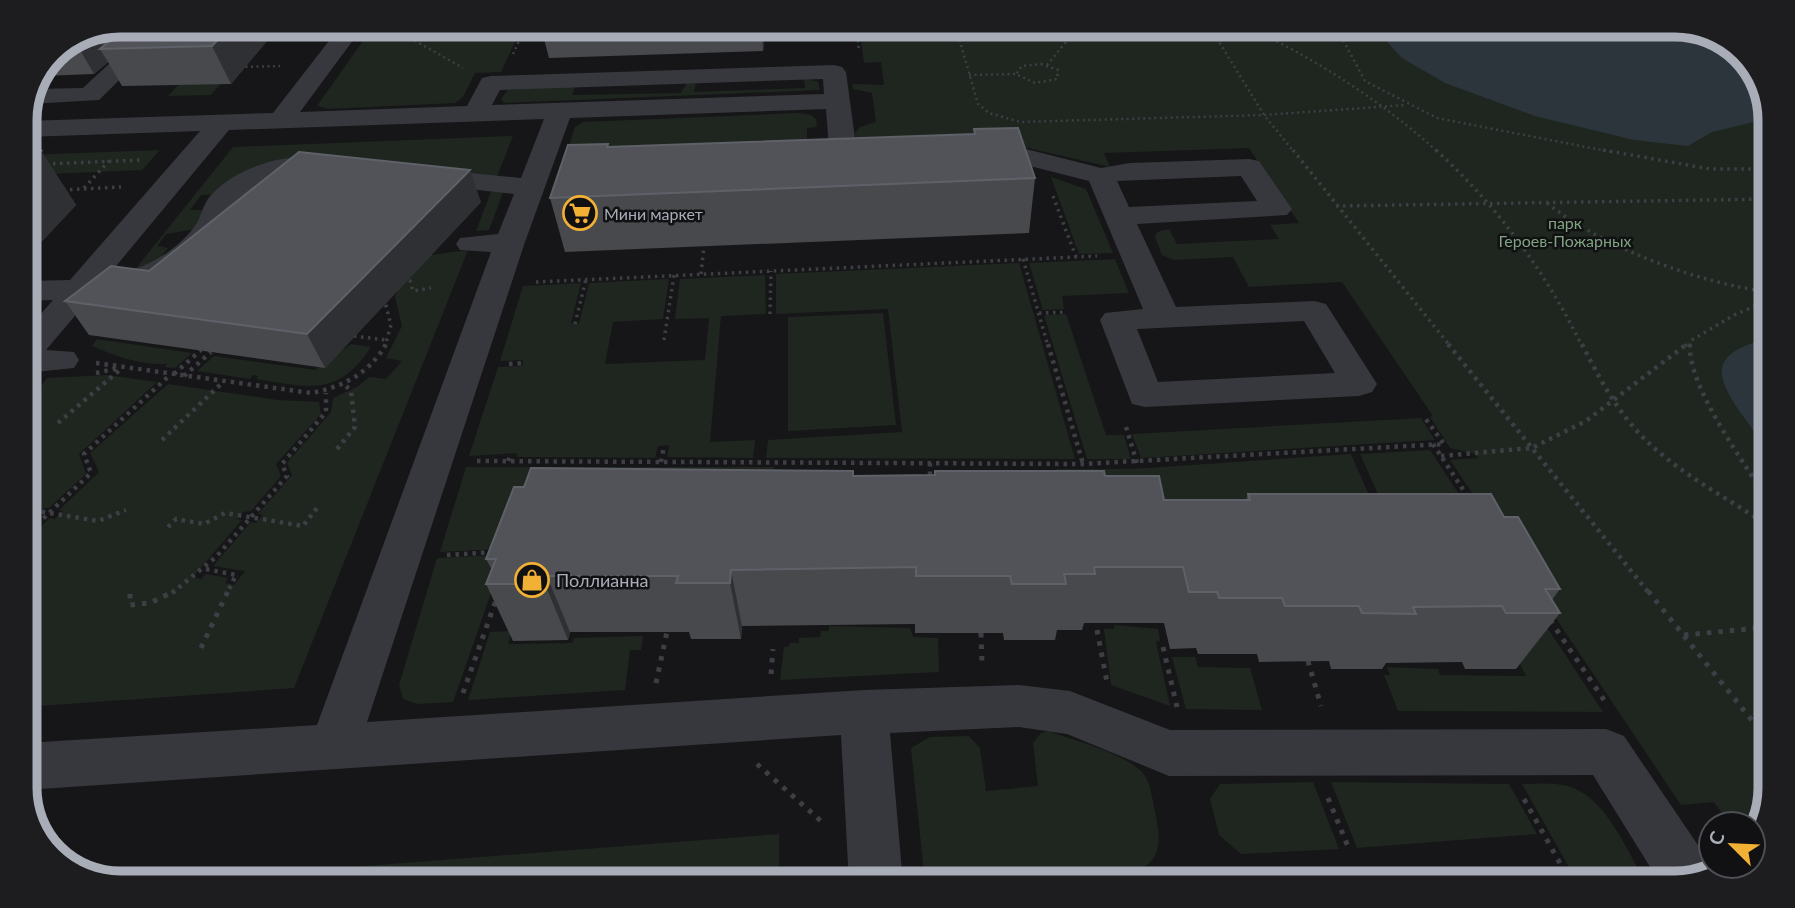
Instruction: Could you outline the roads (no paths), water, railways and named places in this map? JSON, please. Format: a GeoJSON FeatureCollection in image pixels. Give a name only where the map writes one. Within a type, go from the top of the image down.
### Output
{"type":"FeatureCollection","features":[{"type":"Feature","properties":{"kind":"lane"},"geometry":{"type":"LineString","coordinates":[[41,97],[90,95],[151,37]]}},
{"type":"Feature","properties":{"kind":"lane"},"geometry":{"type":"LineString","coordinates":[[280,121],[344,37]]}},
{"type":"Feature","properties":{"kind":"lane"},"geometry":{"type":"LineString","coordinates":[[476,113],[491,83],[834,72],[838,101],[830,162],[872,161]]}},
{"type":"Feature","properties":{"kind":"lane"},"geometry":{"type":"LineString","coordinates":[[37,129],[838,101]]}},
{"type":"Feature","properties":{"kind":"lane"},"geometry":{"type":"LineString","coordinates":[[334,746],[510,242],[560,111]]}},
{"type":"Feature","properties":{"kind":"lane"},"geometry":{"type":"LineString","coordinates":[[37,339],[221,123]]}},
{"type":"Feature","properties":{"kind":"lane"},"geometry":{"type":"LineString","coordinates":[[956,158],[1026,157],[1101,176],[1130,171],[1248,167],[1277,209],[1120,216]]}},
{"type":"Feature","properties":{"kind":"lane"},"geometry":{"type":"LineString","coordinates":[[37,290],[140,281],[172,266],[213,223],[213,212],[221,201],[254,176],[290,165],[356,169]]}},
{"type":"Feature","properties":{"kind":"lane"},"geometry":{"type":"LineString","coordinates":[[391,173],[530,187]]}},
{"type":"Feature","properties":{"kind":"lane"},"geometry":{"type":"LineString","coordinates":[[1101,176],[1164,318]]}},
{"type":"Feature","properties":{"kind":"lane"},"geometry":{"type":"LineString","coordinates":[[471,244],[510,242]]}},
{"type":"Feature","properties":{"kind":"lane"},"geometry":{"type":"LineString","coordinates":[[1314,311],[1359,384],[1145,395],[1117,320],[1164,318],[1314,311]]}},
{"type":"Feature","properties":{"kind":"lane"},"geometry":{"type":"LineString","coordinates":[[37,362],[73,361]]}},
{"type":"Feature","properties":{"kind":"lane"},"geometry":{"type":"LineString","coordinates":[[37,766],[864,712],[1019,706],[1070,713],[1169,753],[1606,751],[1684,871]]}},
{"type":"Feature","properties":{"kind":"lane"},"geometry":{"type":"LineString","coordinates":[[864,712],[875,871]]}},
{"type":"Feature","properties":{"kind":"place","name":"Мини маркет"},"geometry":{"type":"Point","coordinates":[580,213]}},
{"type":"Feature","properties":{"kind":"place","name":"Поллианна"},"geometry":{"type":"Point","coordinates":[532,580]}},
{"type":"Feature","properties":{"kind":"park label","name":"парк Героев-Пожарных"},"geometry":{"type":"Point","coordinates":[1565,231]}}]}
